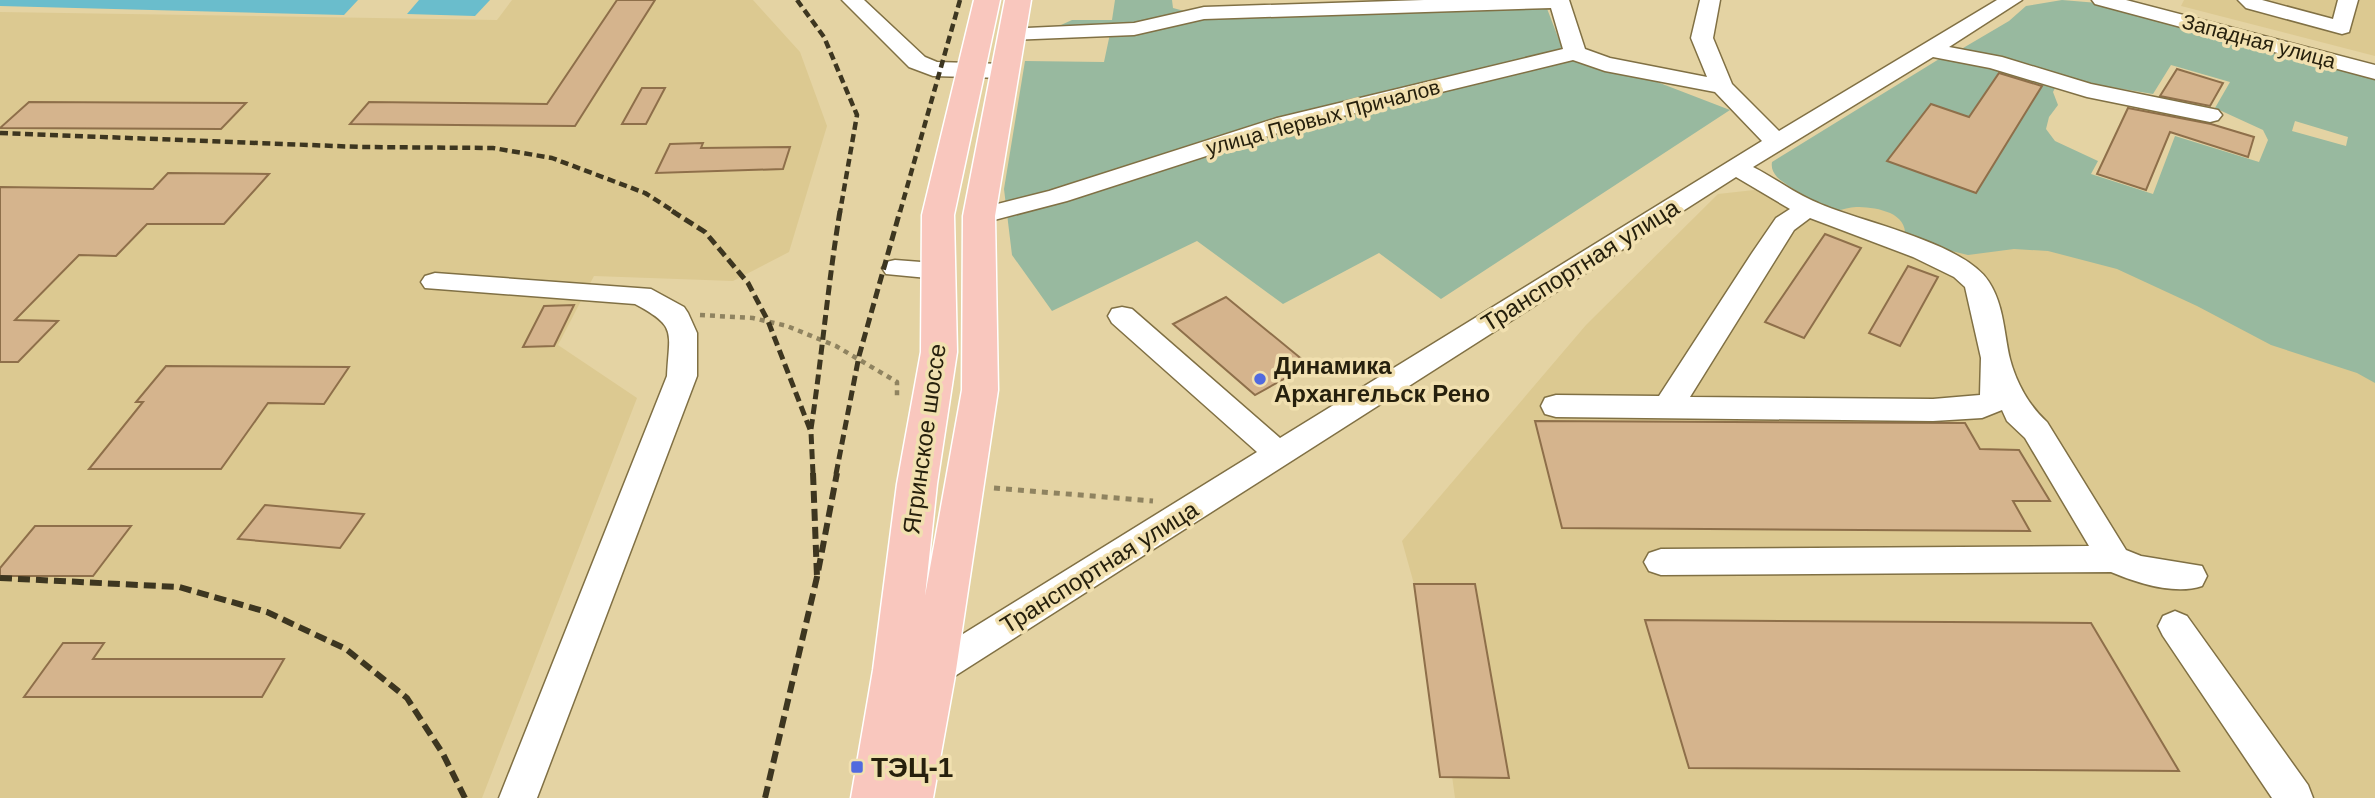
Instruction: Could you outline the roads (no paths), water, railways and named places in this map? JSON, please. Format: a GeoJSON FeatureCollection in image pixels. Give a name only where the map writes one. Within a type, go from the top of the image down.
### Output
{"type":"FeatureCollection","features":[{"type":"Feature","properties":{"kind":"main road","name":"Ягринское шоссе"},"geometry":{"type":"LineString","coordinates":[[909,798],[934,670],[980,390],[979,216],[987,71],[987,0]]}},
{"type":"Feature","properties":{"kind":"main road","name":"Ягринское шоссе"},"geometry":{"type":"LineString","coordinates":[[875,798],[895,670],[917,484],[939,352],[938,215],[987,71],[1015,17]]}},
{"type":"Feature","properties":{"kind":"street"},"geometry":{"type":"LineString","coordinates":[[852,0],[917,62],[933,69],[987,71]]}},
{"type":"Feature","properties":{"kind":"street"},"geometry":{"type":"LineString","coordinates":[[1710,0],[1702,38],[1722,87],[1778,143]]}},
{"type":"Feature","properties":{"kind":"street","name":"Транспортная улица"},"geometry":{"type":"LineString","coordinates":[[934,670],[1734,168],[2012,0]]}},
{"type":"Feature","properties":{"kind":"street","name":"Западная улица"},"geometry":{"type":"LineString","coordinates":[[2102,0],[2375,72]]}},
{"type":"Feature","properties":{"kind":"street"},"geometry":{"type":"LineString","coordinates":[[2248,0],[2253,4],[2342,28],[2348,0]]}},
{"type":"Feature","properties":{"kind":"street"},"geometry":{"type":"LineString","coordinates":[[1015,17],[1125,30],[1204,13],[1559,1],[1575,53],[1605,64],[1722,87]]}},
{"type":"Feature","properties":{"kind":"street"},"geometry":{"type":"LineString","coordinates":[[1929,50],[1994,62],[2087,90],[2210,115]]}},
{"type":"Feature","properties":{"kind":"street","name":"улица Первых Причалов"},"geometry":{"type":"LineString","coordinates":[[979,216],[1058,196],[1285,122],[1575,53]]}},
{"type":"Feature","properties":{"kind":"street"},"geometry":{"type":"LineString","coordinates":[[1734,168],[1753,174],[1786,197],[1808,208],[1941,259],[1966,272],[1980,290],[1997,361],[2018,413],[2036,430],[2114,559]]}},
{"type":"Feature","properties":{"kind":"street"},"geometry":{"type":"LineString","coordinates":[[1668,407],[1760,259],[1785,224],[1808,208]]}},
{"type":"Feature","properties":{"kind":"street"},"geometry":{"type":"LineString","coordinates":[[895,268],[939,270]]}},
{"type":"Feature","properties":{"kind":"street"},"geometry":{"type":"LineString","coordinates":[[435,282],[641,295],[674,313],[683,333],[682,376],[518,798]]}},
{"type":"Feature","properties":{"kind":"street"},"geometry":{"type":"LineString","coordinates":[[1122,316],[1279,454]]}},
{"type":"Feature","properties":{"kind":"street"},"geometry":{"type":"LineString","coordinates":[[1556,406],[1933,410],[1982,407],[1994,401],[1997,361]]}},
{"type":"Feature","properties":{"kind":"street"},"geometry":{"type":"LineString","coordinates":[[1661,562],[2114,559],[2138,569],[2190,576]]}},
{"type":"Feature","properties":{"kind":"street"},"geometry":{"type":"LineString","coordinates":[[2175,626],[2294,798]]}},
{"type":"Feature","properties":{"kind":"street"},"geometry":{"type":"LineString","coordinates":[[895,670],[934,670]]}},
{"type":"Feature","properties":{"kind":"water"},"geometry":{"type":"Polygon","coordinates":[[[0,0],[358,0],[344,15],[0,6],[0,0]]]}},
{"type":"Feature","properties":{"kind":"water"},"geometry":{"type":"Polygon","coordinates":[[[419,0],[490,0],[475,16],[407,14],[419,0]]]}},
{"type":"Feature","properties":{"kind":"railway"},"geometry":{"type":"LineString","coordinates":[[797,0],[824,37],[857,115],[840,212]]}},
{"type":"Feature","properties":{"kind":"railway"},"geometry":{"type":"LineString","coordinates":[[900,212],[960,0]]}},
{"type":"Feature","properties":{"kind":"railway"},"geometry":{"type":"LineString","coordinates":[[0,133],[361,147],[493,148],[552,158],[645,193],[675,212]]}},
{"type":"Feature","properties":{"kind":"railway"},"geometry":{"type":"LineString","coordinates":[[672,211],[705,232],[748,283],[768,321],[811,432],[813,474]]}},
{"type":"Feature","properties":{"kind":"railway"},"geometry":{"type":"LineString","coordinates":[[811,429],[840,211]]}},
{"type":"Feature","properties":{"kind":"railway"},"geometry":{"type":"LineString","coordinates":[[836,474],[859,356],[900,211]]}},
{"type":"Feature","properties":{"kind":"railway"},"geometry":{"type":"LineString","coordinates":[[813,473],[817,577]]}},
{"type":"Feature","properties":{"kind":"railway"},"geometry":{"type":"LineString","coordinates":[[817,577],[837,473]]}},
{"type":"Feature","properties":{"kind":"railway"},"geometry":{"type":"LineString","coordinates":[[765,798],[817,577]]}},
{"type":"Feature","properties":{"kind":"railway"},"geometry":{"type":"LineString","coordinates":[[0,578],[179,587],[267,612],[346,649],[407,698],[443,754],[465,798]]}},
{"type":"Feature","properties":{"kind":"place","name":"Динамика Архангельск Рено"},"geometry":{"type":"Point","coordinates":[1260,379]}},
{"type":"Feature","properties":{"kind":"place","name":"ТЭЦ-1"},"geometry":{"type":"Point","coordinates":[857,767]}}]}
